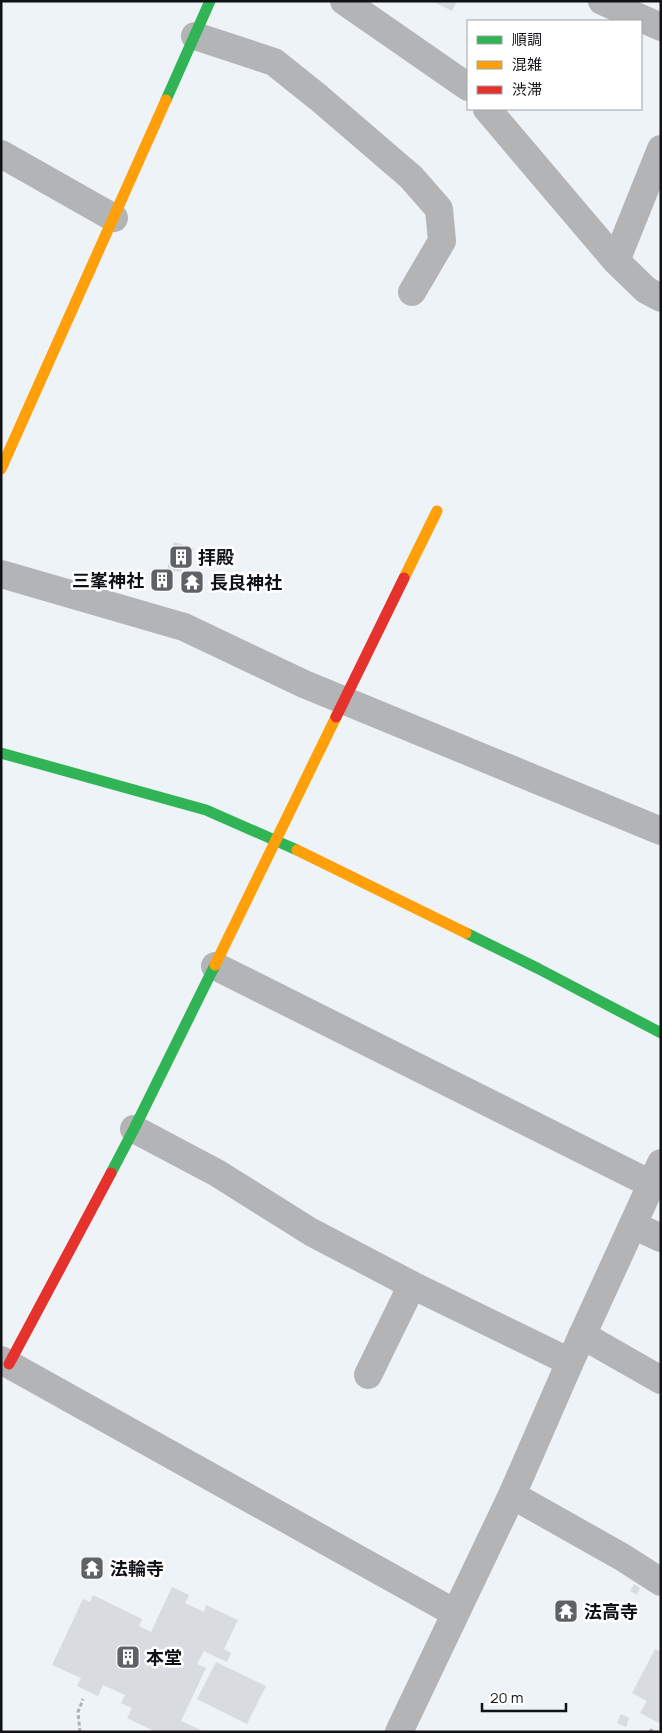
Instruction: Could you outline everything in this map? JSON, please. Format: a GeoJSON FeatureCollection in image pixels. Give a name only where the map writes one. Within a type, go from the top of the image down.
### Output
{"type":"FeatureCollection","features":[{"type":"Feature","properties":{"kind":"street"},"geometry":{"type":"LineString","coordinates":[[1,469],[210,1]]}},
{"type":"Feature","properties":{"kind":"street"},"geometry":{"type":"LineString","coordinates":[[344,1],[467,86]]}},
{"type":"Feature","properties":{"kind":"street"},"geometry":{"type":"LineString","coordinates":[[602,1],[661,27]]}},
{"type":"Feature","properties":{"kind":"street"},"geometry":{"type":"LineString","coordinates":[[195,36],[274,62],[320,98],[411,177],[439,210],[442,241],[412,292]]}},
{"type":"Feature","properties":{"kind":"street"},"geometry":{"type":"LineString","coordinates":[[488,110],[616,261],[646,290],[661,298]]}},
{"type":"Feature","properties":{"kind":"street"},"geometry":{"type":"LineString","coordinates":[[616,261],[661,149]]}},
{"type":"Feature","properties":{"kind":"street"},"geometry":{"type":"LineString","coordinates":[[1,154],[114,218]]}},
{"type":"Feature","properties":{"kind":"street"},"geometry":{"type":"LineString","coordinates":[[437,512],[134,1129],[5,1362],[455,1613]]}},
{"type":"Feature","properties":{"kind":"street"},"geometry":{"type":"LineString","coordinates":[[1,574],[184,627],[304,684],[661,831]]}},
{"type":"Feature","properties":{"kind":"street"},"geometry":{"type":"LineString","coordinates":[[1,753],[206,810],[277,840],[539,969],[661,1033]]}},
{"type":"Feature","properties":{"kind":"street"},"geometry":{"type":"LineString","coordinates":[[215,966],[656,1174],[582,1335],[512,1495],[399,1732]]}},
{"type":"Feature","properties":{"kind":"street"},"geometry":{"type":"LineString","coordinates":[[134,1129],[217,1173],[311,1232],[412,1285],[570,1362]]}},
{"type":"Feature","properties":{"kind":"street"},"geometry":{"type":"LineString","coordinates":[[633,1225],[661,1238]]}},
{"type":"Feature","properties":{"kind":"street"},"geometry":{"type":"LineString","coordinates":[[368,1375],[412,1285]]}},
{"type":"Feature","properties":{"kind":"street"},"geometry":{"type":"LineString","coordinates":[[582,1335],[661,1380]]}},
{"type":"Feature","properties":{"kind":"street"},"geometry":{"type":"LineString","coordinates":[[512,1495],[622,1557],[661,1582]]}},
{"type":"Feature","properties":{"kind":"path"},"geometry":{"type":"LineString","coordinates":[[80,1732],[78,1712],[83,1699]]}},
{"type":"Feature","properties":{"kind":"building"},"geometry":{"type":"Polygon","coordinates":[[[432,1],[457,1],[452,11],[432,1]]]}},
{"type":"Feature","properties":{"kind":"building","name":"拝殿"},"geometry":{"type":"Polygon","coordinates":[[[174,542],[194,548],[189,567],[183,565],[181,572],[167,570],[174,542]]]}},
{"type":"Feature","properties":{"kind":"building","name":"三峯神社"},"geometry":{"type":"Polygon","coordinates":[[[161,575],[166,576],[163,586],[159,584],[161,575]]]}},
{"type":"Feature","properties":{"kind":"building"},"geometry":{"type":"Polygon","coordinates":[[[634,1584],[640,1588],[637,1595],[630,1591],[634,1584]]]}},
{"type":"Feature","properties":{"kind":"building","name":"本堂"},"geometry":{"type":"Polygon","coordinates":[[[172,1587],[189,1595],[185,1603],[204,1612],[206,1605],[238,1620],[224,1649],[231,1653],[227,1662],[204,1651],[197,1664],[206,1668],[181,1721],[201,1730],[200,1732],[156,1732],[127,1718],[132,1708],[121,1703],[125,1695],[103,1685],[98,1696],[77,1686],[81,1678],[52,1665],[83,1599],[90,1602],[93,1595],[142,1619],[139,1626],[151,1632],[172,1587]]]}},
{"type":"Feature","properties":{"kind":"building"},"geometry":{"type":"Polygon","coordinates":[[[655,1649],[661,1652],[661,1724],[640,1713],[647,1701],[632,1693],[655,1649]]]}},
{"type":"Feature","properties":{"kind":"building"},"geometry":{"type":"Polygon","coordinates":[[[216,1662],[266,1686],[247,1724],[197,1699],[216,1662]]]}},
{"type":"Feature","properties":{"kind":"building"},"geometry":{"type":"Polygon","coordinates":[[[621,1714],[629,1718],[626,1727],[617,1723],[621,1714]]]}},
{"type":"Feature","properties":{"kind":"traffic: fast"},"geometry":{"type":"LineString","coordinates":[[166,100],[210,1]]}},
{"type":"Feature","properties":{"kind":"traffic: fast"},"geometry":{"type":"LineString","coordinates":[[1,753],[206,810],[297,850]]}},
{"type":"Feature","properties":{"kind":"traffic: fast"},"geometry":{"type":"LineString","coordinates":[[466,933],[661,1033]]}},
{"type":"Feature","properties":{"kind":"traffic: fast"},"geometry":{"type":"LineString","coordinates":[[111,1173],[215,965]]}},
{"type":"Feature","properties":{"kind":"traffic: slow"},"geometry":{"type":"LineString","coordinates":[[1,469],[166,100]]}},
{"type":"Feature","properties":{"kind":"traffic: slow"},"geometry":{"type":"LineString","coordinates":[[404,578],[437,511]]}},
{"type":"Feature","properties":{"kind":"traffic: slow"},"geometry":{"type":"LineString","coordinates":[[215,965],[336,717]]}},
{"type":"Feature","properties":{"kind":"traffic: slow"},"geometry":{"type":"LineString","coordinates":[[297,850],[466,933]]}},
{"type":"Feature","properties":{"kind":"traffic: jam"},"geometry":{"type":"LineString","coordinates":[[336,717],[404,578]]}},
{"type":"Feature","properties":{"kind":"traffic: jam"},"geometry":{"type":"LineString","coordinates":[[9,1364],[111,1173]]}},
{"type":"Feature","properties":{"kind":"place","name":"拝殿"},"geometry":{"type":"Point","coordinates":[181,557]}},
{"type":"Feature","properties":{"kind":"place","name":"三峯神社"},"geometry":{"type":"Point","coordinates":[162,580]}},
{"type":"Feature","properties":{"kind":"place","name":"長良神社"},"geometry":{"type":"Point","coordinates":[192,582]}},
{"type":"Feature","properties":{"kind":"place","name":"法輪寺"},"geometry":{"type":"Point","coordinates":[92,1568]}},
{"type":"Feature","properties":{"kind":"place","name":"法高寺"},"geometry":{"type":"Point","coordinates":[566,1611]}},
{"type":"Feature","properties":{"kind":"place","name":"本堂"},"geometry":{"type":"Point","coordinates":[128,1657]}}]}
